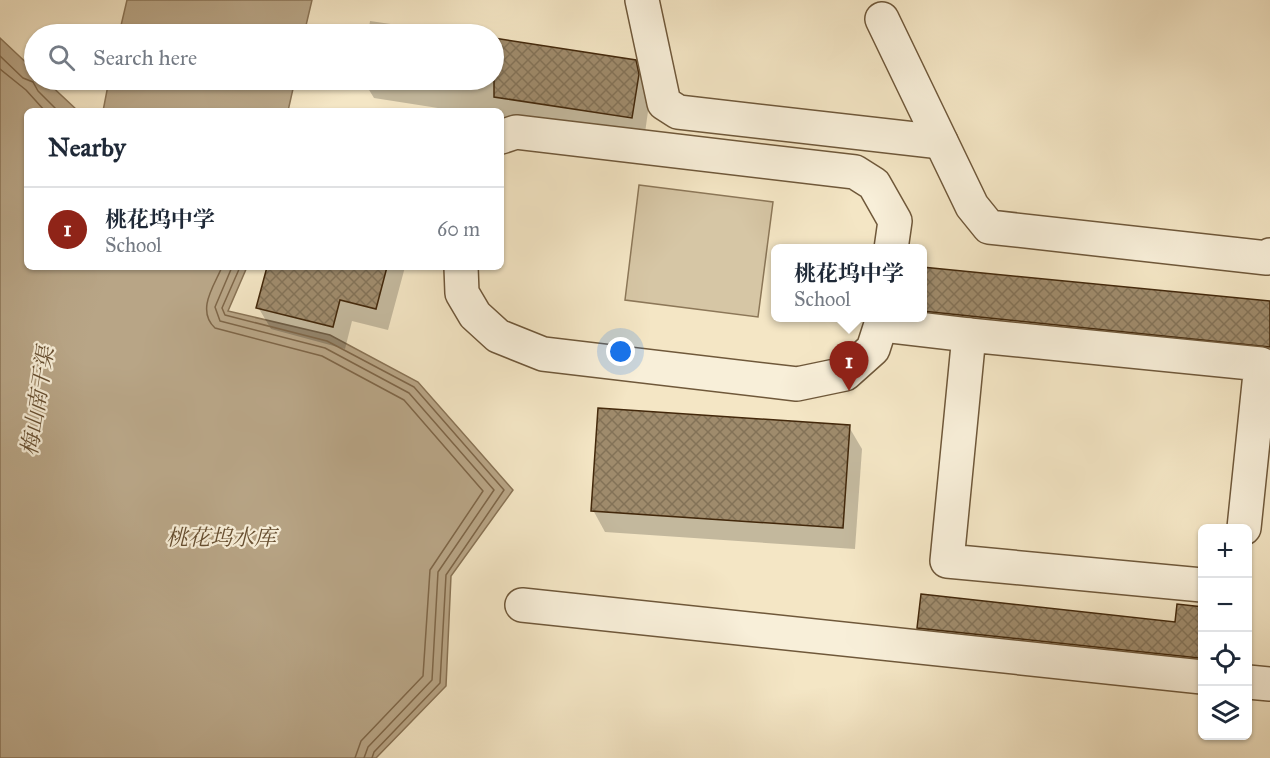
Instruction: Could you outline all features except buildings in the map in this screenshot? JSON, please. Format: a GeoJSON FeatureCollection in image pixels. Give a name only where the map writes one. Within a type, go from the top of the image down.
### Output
{"type":"FeatureCollection","features":[{"type":"Feature","properties":{"kind":"street"},"geometry":{"type":"LineString","coordinates":[[642,0],[664,103],[678,112],[941,142]]}},
{"type":"Feature","properties":{"kind":"street"},"geometry":{"type":"LineString","coordinates":[[882,19],[972,206],[989,227],[1267,258],[1270,255]]}},
{"type":"Feature","properties":{"kind":"street"},"geometry":{"type":"LineString","coordinates":[[504,136],[516,132],[855,172],[874,183],[895,221],[892,244]]}},
{"type":"Feature","properties":{"kind":"street"},"geometry":{"type":"LineString","coordinates":[[461,270],[462,293],[474,315],[498,336],[543,354],[797,384],[845,374],[873,348],[883,322]]}},
{"type":"Feature","properties":{"kind":"street"},"geometry":{"type":"LineString","coordinates":[[889,322],[969,335],[1261,364],[1244,524]]}},
{"type":"Feature","properties":{"kind":"street"},"geometry":{"type":"LineString","coordinates":[[969,335],[947,561],[1198,585]]}},
{"type":"Feature","properties":{"kind":"street"},"geometry":{"type":"LineString","coordinates":[[522,605],[1198,676]]}},
{"type":"Feature","properties":{"kind":"street"},"geometry":{"type":"LineString","coordinates":[[1252,682],[1270,684]]}},
{"type":"Feature","properties":{"kind":"shaded area"},"geometry":{"type":"Polygon","coordinates":[[[639,185],[773,202],[758,317],[625,300],[639,185]]]}},
{"type":"Feature","properties":{"kind":"water"},"geometry":{"type":"Polygon","coordinates":[[[127,0],[312,0],[306,24],[121,24],[127,0]]]}},
{"type":"Feature","properties":{"kind":"water","name":"桃花坞水库"},"geometry":{"type":"Polygon","coordinates":[[[0,38],[24,61],[24,90],[56,90],[75,108],[24,108],[24,270],[246,270],[228,311],[330,335],[418,382],[513,490],[451,576],[446,686],[376,758],[0,758],[0,38]]]}},
{"type":"Feature","properties":{"kind":"water"},"geometry":{"type":"Polygon","coordinates":[[[107,90],[293,90],[289,108],[104,108],[107,90]]]}},
{"type":"Feature","properties":{"kind":"place","name":"桃花坞中学"},"geometry":{"type":"Point","coordinates":[849,391]}},
{"type":"Feature","properties":{"kind":"water label","name":"梅山南干渠"},"geometry":{"type":"Point","coordinates":[37,401]}}]}
